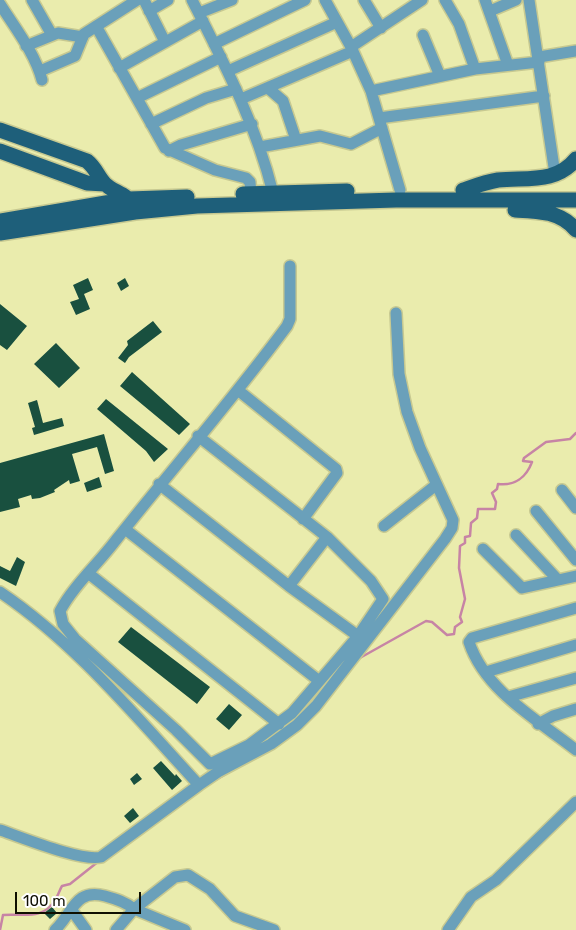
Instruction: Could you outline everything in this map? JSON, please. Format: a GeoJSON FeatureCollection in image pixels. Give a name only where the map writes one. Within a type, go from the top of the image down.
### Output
{"type":"FeatureCollection","features":[{"type":"Feature","properties":{"kind":"main road"},"geometry":{"type":"LineString","coordinates":[[0,130],[87,161],[96,168],[105,184],[132,205]]}},
{"type":"Feature","properties":{"kind":"main road"},"geometry":{"type":"LineString","coordinates":[[0,151],[87,183],[105,184]]}},
{"type":"Feature","properties":{"kind":"main road"},"geometry":{"type":"LineString","coordinates":[[464,194],[499,180],[539,179],[555,174],[576,159]]}},
{"type":"Feature","properties":{"kind":"main road"},"geometry":{"type":"LineString","coordinates":[[0,233],[132,205],[183,207],[291,197],[400,190],[576,200]]}},
{"type":"Feature","properties":{"kind":"main road"},"geometry":{"type":"LineString","coordinates":[[0,221],[132,205],[251,194],[273,193],[291,197],[576,190]]}},
{"type":"Feature","properties":{"kind":"main road"},"geometry":{"type":"LineString","coordinates":[[464,194],[496,209],[544,211],[560,217],[576,230]]}},
{"type":"Feature","properties":{"kind":"street"},"geometry":{"type":"LineString","coordinates":[[32,0],[52,35]]}},
{"type":"Feature","properties":{"kind":"street"},"geometry":{"type":"LineString","coordinates":[[0,4],[26,46],[41,76],[75,56],[83,37],[96,26],[137,0]]}},
{"type":"Feature","properties":{"kind":"street"},"geometry":{"type":"LineString","coordinates":[[165,42],[147,5],[168,0]]}},
{"type":"Feature","properties":{"kind":"street"},"geometry":{"type":"LineString","coordinates":[[192,0],[252,124],[273,193]]}},
{"type":"Feature","properties":{"kind":"street"},"geometry":{"type":"LineString","coordinates":[[119,68],[232,0]]}},
{"type":"Feature","properties":{"kind":"street"},"geometry":{"type":"LineString","coordinates":[[214,44],[305,0]]}},
{"type":"Feature","properties":{"kind":"street"},"geometry":{"type":"LineString","coordinates":[[325,0],[352,49],[370,91],[400,190]]}},
{"type":"Feature","properties":{"kind":"street"},"geometry":{"type":"LineString","coordinates":[[364,0],[381,28]]}},
{"type":"Feature","properties":{"kind":"street"},"geometry":{"type":"LineString","coordinates":[[402,0],[408,10]]}},
{"type":"Feature","properties":{"kind":"street"},"geometry":{"type":"LineString","coordinates":[[151,124],[206,98],[268,88],[352,49],[422,0]]}},
{"type":"Feature","properties":{"kind":"street"},"geometry":{"type":"LineString","coordinates":[[445,0],[459,24],[475,69]]}},
{"type":"Feature","properties":{"kind":"street"},"geometry":{"type":"LineString","coordinates":[[486,0],[508,65]]}},
{"type":"Feature","properties":{"kind":"street"},"geometry":{"type":"LineString","coordinates":[[490,12],[516,0]]}},
{"type":"Feature","properties":{"kind":"street"},"geometry":{"type":"LineString","coordinates":[[529,0],[555,174]]}},
{"type":"Feature","properties":{"kind":"street"},"geometry":{"type":"LineString","coordinates":[[228,71],[337,22]]}},
{"type":"Feature","properties":{"kind":"street"},"geometry":{"type":"LineString","coordinates":[[96,26],[160,142],[169,151],[215,170],[246,178],[250,182],[251,194]]}},
{"type":"Feature","properties":{"kind":"street"},"geometry":{"type":"LineString","coordinates":[[26,46],[58,33],[83,37]]}},
{"type":"Feature","properties":{"kind":"street"},"geometry":{"type":"LineString","coordinates":[[423,34],[440,76]]}},
{"type":"Feature","properties":{"kind":"street"},"geometry":{"type":"LineString","coordinates":[[370,91],[475,69],[508,65],[576,51]]}},
{"type":"Feature","properties":{"kind":"street"},"geometry":{"type":"LineString","coordinates":[[137,98],[221,57]]}},
{"type":"Feature","properties":{"kind":"street"},"geometry":{"type":"LineString","coordinates":[[268,88],[284,102],[296,140]]}},
{"type":"Feature","properties":{"kind":"street"},"geometry":{"type":"LineString","coordinates":[[260,146],[320,136],[351,144],[380,123],[544,96]]}},
{"type":"Feature","properties":{"kind":"street"},"geometry":{"type":"LineString","coordinates":[[169,151],[181,145],[252,124]]}},
{"type":"Feature","properties":{"kind":"street"},"geometry":{"type":"LineString","coordinates":[[198,436],[327,537],[371,581],[383,599],[358,636],[318,680],[292,713],[279,724],[230,756],[210,764],[176,730],[68,632],[60,618],[60,611],[66,599],[125,529],[198,436],[239,391],[290,319],[290,266]]}},
{"type":"Feature","properties":{"kind":"street"},"geometry":{"type":"LineString","coordinates":[[0,830],[47,846],[98,858],[199,785],[283,736],[316,706],[452,528],[452,514],[436,486],[416,439],[401,390],[396,312]]}},
{"type":"Feature","properties":{"kind":"street"},"geometry":{"type":"LineString","coordinates":[[239,391],[336,469],[336,473],[303,519]]}},
{"type":"Feature","properties":{"kind":"street"},"geometry":{"type":"LineString","coordinates":[[159,484],[289,586],[358,636]]}},
{"type":"Feature","properties":{"kind":"street"},"geometry":{"type":"LineString","coordinates":[[384,526],[436,486]]}},
{"type":"Feature","properties":{"kind":"street"},"geometry":{"type":"LineString","coordinates":[[562,490],[576,508]]}},
{"type":"Feature","properties":{"kind":"street"},"geometry":{"type":"LineString","coordinates":[[536,511],[576,560]]}},
{"type":"Feature","properties":{"kind":"street"},"geometry":{"type":"LineString","coordinates":[[125,529],[318,680]]}},
{"type":"Feature","properties":{"kind":"street"},"geometry":{"type":"LineString","coordinates":[[516,535],[558,580]]}},
{"type":"Feature","properties":{"kind":"street"},"geometry":{"type":"LineString","coordinates":[[289,586],[327,537]]}},
{"type":"Feature","properties":{"kind":"street"},"geometry":{"type":"LineString","coordinates":[[483,548],[522,588],[576,576]]}},
{"type":"Feature","properties":{"kind":"street"},"geometry":{"type":"LineString","coordinates":[[88,573],[279,724]]}},
{"type":"Feature","properties":{"kind":"street"},"geometry":{"type":"LineString","coordinates":[[0,592],[21,607],[104,682],[199,785]]}},
{"type":"Feature","properties":{"kind":"street"},"geometry":{"type":"LineString","coordinates":[[576,608],[472,638],[469,642],[472,651],[486,672],[508,697],[538,724],[576,750]]}},
{"type":"Feature","properties":{"kind":"street"},"geometry":{"type":"LineString","coordinates":[[486,672],[576,645]]}},
{"type":"Feature","properties":{"kind":"street"},"geometry":{"type":"LineString","coordinates":[[508,697],[576,678]]}},
{"type":"Feature","properties":{"kind":"street"},"geometry":{"type":"LineString","coordinates":[[538,724],[554,716],[576,709]]}},
{"type":"Feature","properties":{"kind":"street"},"geometry":{"type":"LineString","coordinates":[[448,930],[471,897],[496,880],[576,802]]}},
{"type":"Feature","properties":{"kind":"street"},"geometry":{"type":"LineString","coordinates":[[116,930],[134,909],[175,877],[188,875],[210,889],[235,916],[255,927],[274,930]]}},
{"type":"Feature","properties":{"kind":"street"},"geometry":{"type":"LineString","coordinates":[[55,930],[66,920],[71,909],[86,894],[95,893],[114,899],[182,930]]}},
{"type":"Feature","properties":{"kind":"street"},"geometry":{"type":"LineString","coordinates":[[71,909],[86,930]]}},
{"type":"Feature","properties":{"kind":"building"},"geometry":{"type":"Polygon","coordinates":[[[88,278],[93,290],[84,294],[90,309],[76,315],[70,302],[79,299],[73,285],[88,278]]]}},
{"type":"Feature","properties":{"kind":"building"},"geometry":{"type":"Polygon","coordinates":[[[125,278],[129,286],[121,291],[117,283],[125,278]]]}},
{"type":"Feature","properties":{"kind":"building"},"geometry":{"type":"Polygon","coordinates":[[[0,304],[27,326],[7,350],[0,345],[0,304]]]}},
{"type":"Feature","properties":{"kind":"building"},"geometry":{"type":"Polygon","coordinates":[[[153,321],[162,332],[129,357],[125,363],[118,358],[128,345],[127,341],[153,321]]]}},
{"type":"Feature","properties":{"kind":"building"},"geometry":{"type":"Polygon","coordinates":[[[56,343],[80,368],[59,388],[34,364],[56,343]]]}},
{"type":"Feature","properties":{"kind":"building"},"geometry":{"type":"Polygon","coordinates":[[[132,372],[190,424],[179,435],[120,386],[132,372]]]}},
{"type":"Feature","properties":{"kind":"building"},"geometry":{"type":"Polygon","coordinates":[[[106,399],[168,449],[154,462],[146,451],[97,409],[106,399]]]}},
{"type":"Feature","properties":{"kind":"building"},"geometry":{"type":"Polygon","coordinates":[[[37,400],[43,423],[62,418],[64,426],[34,435],[32,428],[35,427],[28,403],[37,400]]]}},
{"type":"Feature","properties":{"kind":"building"},"geometry":{"type":"Polygon","coordinates":[[[104,434],[114,471],[105,474],[97,447],[72,454],[80,481],[70,484],[69,480],[54,490],[55,492],[40,498],[32,499],[31,495],[18,499],[20,507],[0,512],[0,463],[104,434]]]}},
{"type":"Feature","properties":{"kind":"building"},"geometry":{"type":"Polygon","coordinates":[[[99,477],[102,487],[87,492],[84,483],[99,477]]]}},
{"type":"Feature","properties":{"kind":"building"},"geometry":{"type":"Polygon","coordinates":[[[17,557],[25,562],[16,586],[0,578],[0,566],[10,571],[17,557]]]}},
{"type":"Feature","properties":{"kind":"building"},"geometry":{"type":"Polygon","coordinates":[[[131,627],[210,687],[197,704],[118,642],[131,627]]]}},
{"type":"Feature","properties":{"kind":"building"},"geometry":{"type":"Polygon","coordinates":[[[229,704],[242,715],[229,730],[216,719],[229,704]]]}},
{"type":"Feature","properties":{"kind":"building"},"geometry":{"type":"Polygon","coordinates":[[[161,761],[182,781],[172,790],[153,768],[161,761]]]}},
{"type":"Feature","properties":{"kind":"building"},"geometry":{"type":"Polygon","coordinates":[[[137,773],[142,779],[134,785],[130,779],[137,773]]]}},
{"type":"Feature","properties":{"kind":"building"},"geometry":{"type":"Polygon","coordinates":[[[133,808],[139,816],[130,823],[124,816],[133,808]]]}},
{"type":"Feature","properties":{"kind":"building"},"geometry":{"type":"Polygon","coordinates":[[[52,907],[57,913],[50,919],[44,913],[52,907]]]}},
{"type":"Feature","properties":{"kind":"waterway"},"geometry":{"type":"LineString","coordinates":[[358,659],[426,621],[432,622],[447,635],[454,634],[455,627],[462,622],[460,617],[465,599],[459,568],[460,546],[465,543],[465,537],[470,536],[471,523],[477,518],[478,509],[495,509],[496,502],[492,493],[497,489],[498,484],[509,484],[523,477],[532,462],[523,461],[524,458],[546,442],[570,439],[576,433]]}},
{"type":"Feature","properties":{"kind":"waterway"},"geometry":{"type":"LineString","coordinates":[[214,781],[231,771]]}},
{"type":"Feature","properties":{"kind":"waterway"},"geometry":{"type":"LineString","coordinates":[[0,930],[3,915],[32,915],[44,911],[50,907],[62,886],[70,884],[99,861]]}}]}
